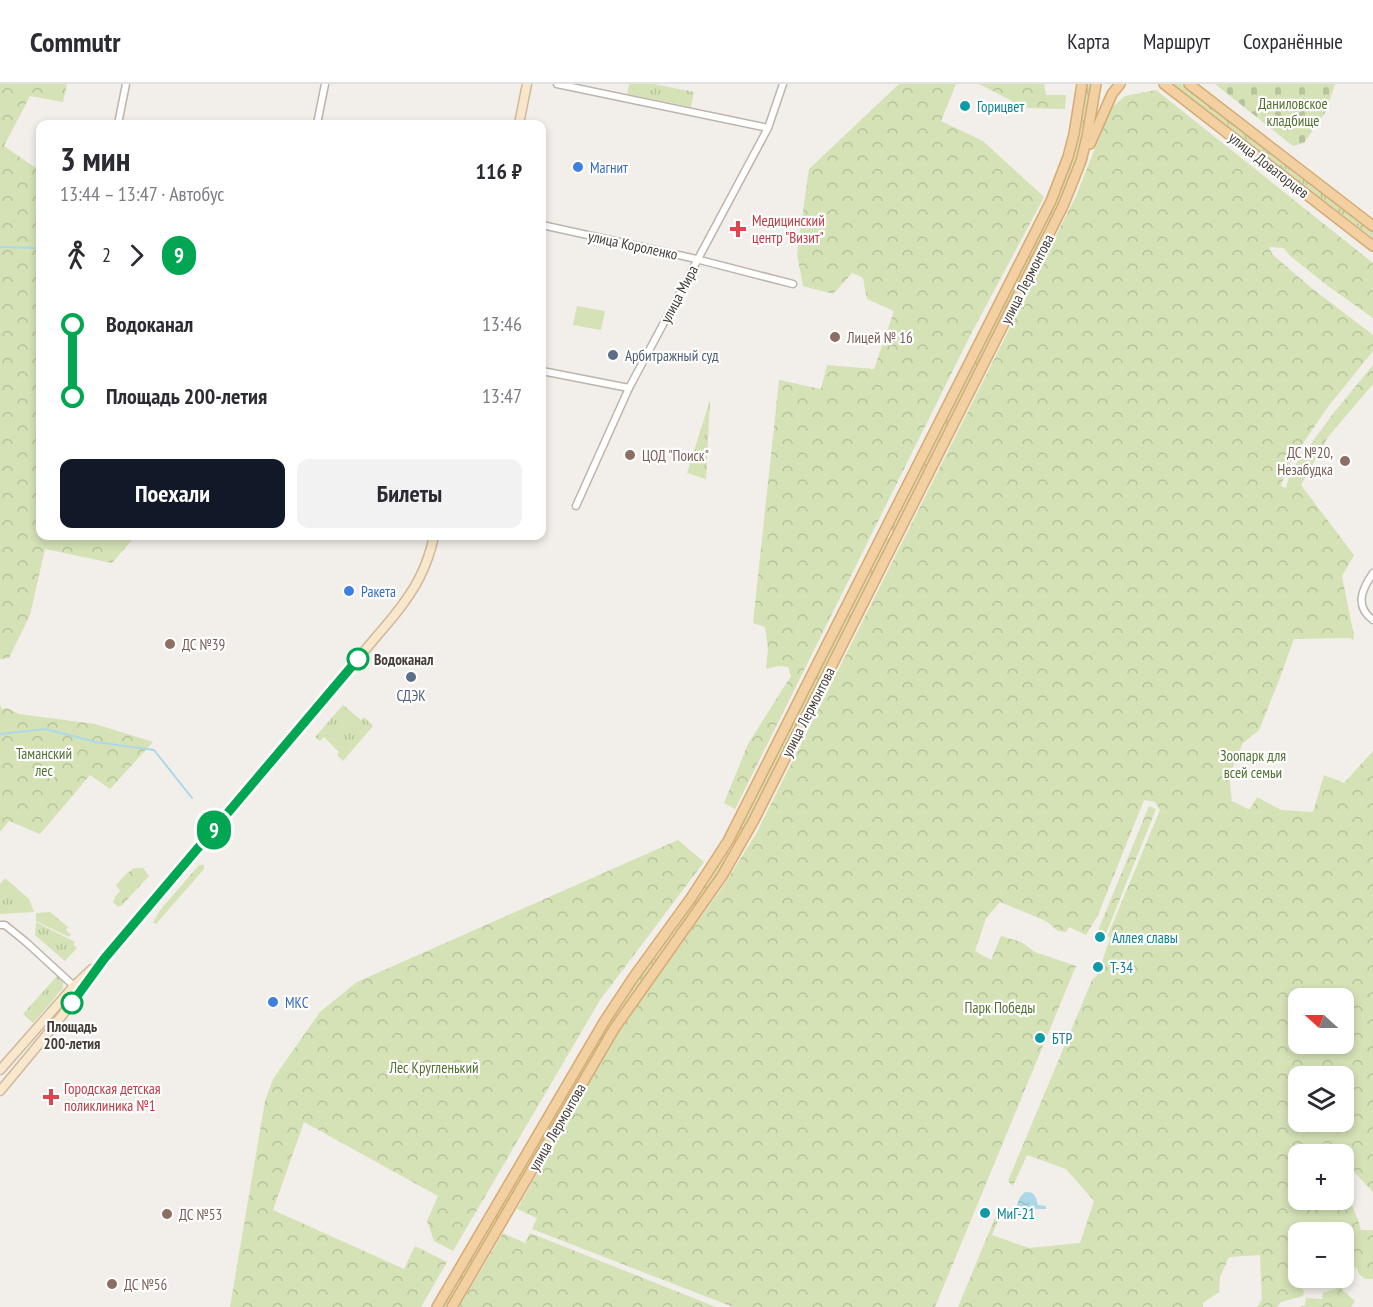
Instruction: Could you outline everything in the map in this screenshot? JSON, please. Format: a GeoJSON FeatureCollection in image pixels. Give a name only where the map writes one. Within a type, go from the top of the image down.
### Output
{"type":"FeatureCollection","features":[{"type":"Feature","properties":{"kind":"main road"},"geometry":{"type":"LineString","coordinates":[[520,120],[528,84]]}},
{"type":"Feature","properties":{"kind":"main road","name":"улица Лермонтова"},"geometry":{"type":"LineString","coordinates":[[1076,84],[1079,106]]}},
{"type":"Feature","properties":{"kind":"main road","name":"улица Лермонтова"},"geometry":{"type":"LineString","coordinates":[[437,1307],[604,1022],[728,842],[1051,201],[1068,157],[1082,84]]}},
{"type":"Feature","properties":{"kind":"main road","name":"улица Лермонтова"},"geometry":{"type":"LineString","coordinates":[[452,1307],[614,1029],[702,906],[739,848],[1046,242],[1074,182],[1081,161],[1096,84]]}},
{"type":"Feature","properties":{"kind":"main road"},"geometry":{"type":"LineString","coordinates":[[1074,182],[1106,106],[1120,84]]}},
{"type":"Feature","properties":{"kind":"main road","name":"улица Доваторцев"},"geometry":{"type":"LineString","coordinates":[[1165,84],[1373,246]]}},
{"type":"Feature","properties":{"kind":"main road","name":"улица Доваторцев"},"geometry":{"type":"LineString","coordinates":[[1189,84],[1373,226]]}},
{"type":"Feature","properties":{"kind":"main road"},"geometry":{"type":"LineString","coordinates":[[883,531],[897,536]]}},
{"type":"Feature","properties":{"kind":"main road"},"geometry":{"type":"LineString","coordinates":[[0,1070],[104,959],[407,599],[423,572],[433,540]]}},
{"type":"Feature","properties":{"kind":"main road"},"geometry":{"type":"LineString","coordinates":[[0,1091],[77,989]]}},
{"type":"Feature","properties":{"kind":"main road"},"geometry":{"type":"LineString","coordinates":[[604,1022],[614,1029]]}},
{"type":"Feature","properties":{"kind":"street"},"geometry":{"type":"LineString","coordinates":[[119,120],[126,84]]}},
{"type":"Feature","properties":{"kind":"street"},"geometry":{"type":"LineString","coordinates":[[318,120],[325,84]]}},
{"type":"Feature","properties":{"kind":"street"},"geometry":{"type":"LineString","coordinates":[[557,84],[768,128]]}},
{"type":"Feature","properties":{"kind":"street","name":"улица Мира"},"geometry":{"type":"LineString","coordinates":[[576,506],[629,388],[768,128],[783,84]]}},
{"type":"Feature","properties":{"kind":"street","name":"улица Короленко"},"geometry":{"type":"LineString","coordinates":[[546,226],[689,257],[793,284]]}},
{"type":"Feature","properties":{"kind":"street"},"geometry":{"type":"LineString","coordinates":[[546,372],[629,388]]}},
{"type":"Feature","properties":{"kind":"street"},"geometry":{"type":"LineString","coordinates":[[1373,573],[1364,587],[1361,598],[1364,609],[1373,620]]}},
{"type":"Feature","properties":{"kind":"street"},"geometry":{"type":"LineString","coordinates":[[0,925],[4,925],[26,942],[77,989]]}},
{"type":"Feature","properties":{"kind":"green space"},"geometry":{"type":"Polygon","coordinates":[[[0,84],[67,84],[63,102],[30,96],[4,146],[36,168],[36,540],[132,540],[112,563],[45,549],[30,615],[9,658],[0,659],[0,84]]]}},
{"type":"Feature","properties":{"kind":"green space"},"geometry":{"type":"Polygon","coordinates":[[[629,84],[654,84],[694,92],[691,107],[627,94],[629,84]]]}},
{"type":"Feature","properties":{"kind":"green space"},"geometry":{"type":"Polygon","coordinates":[[[899,84],[956,84],[941,121],[983,141],[1044,197],[972,332],[735,809],[724,803],[748,744],[791,676],[788,667],[778,666],[766,669],[768,648],[765,627],[753,623],[779,380],[821,389],[827,365],[874,369],[894,311],[867,299],[863,278],[852,273],[833,294],[803,286],[797,254],[809,169],[899,84]]]}},
{"type":"Feature","properties":{"kind":"green space"},"geometry":{"type":"Polygon","coordinates":[[[979,84],[1044,84],[1046,95],[1066,95],[1065,109],[1028,108],[979,84]]]}},
{"type":"Feature","properties":{"kind":"green space"},"geometry":{"type":"Polygon","coordinates":[[[1086,84],[1090,84],[1077,159],[1059,204],[895,531],[892,532],[1056,203],[1073,158],[1086,84]]]}},
{"type":"Feature","properties":{"kind":"green space"},"geometry":{"type":"Polygon","coordinates":[[[1173,84],[1181,84],[1373,232],[1373,238],[1173,84]]]}},
{"type":"Feature","properties":{"kind":"green space","name":"Даниловское кладбище"},"geometry":{"type":"Polygon","coordinates":[[[1215,84],[1335,84],[1326,111],[1304,143],[1293,146],[1215,84]]]}},
{"type":"Feature","properties":{"kind":"green space","name":"Парк Победы"},"geometry":{"type":"Polygon","coordinates":[[[1156,90],[1373,263],[1373,318],[1328,286],[1289,255],[1284,248],[1269,247],[1272,254],[1309,286],[1373,335],[1373,351],[1327,408],[1287,467],[1281,486],[1286,488],[1291,471],[1332,415],[1373,365],[1373,384],[1328,437],[1301,485],[1354,555],[1342,576],[1354,636],[1353,640],[1350,638],[1294,639],[1259,730],[1243,743],[1229,775],[1232,801],[1248,809],[1257,797],[1281,810],[1313,812],[1324,775],[1344,783],[1373,751],[1373,1192],[1354,1172],[1354,1144],[1288,1144],[1288,1210],[1354,1210],[1361,1230],[1373,1230],[1373,1279],[1365,1279],[1356,1267],[1354,1268],[1354,1222],[1288,1222],[1288,1288],[1301,1288],[1304,1291],[1303,1296],[1281,1302],[1277,1307],[1257,1307],[1262,1300],[1260,1255],[1229,1257],[1220,1277],[1219,1292],[1203,1303],[1203,1307],[958,1307],[997,1213],[1002,1211],[992,1235],[1029,1248],[1080,1243],[1094,1201],[1066,1169],[1027,1155],[1013,1186],[1008,1181],[1092,980],[1098,974],[1110,938],[1108,935],[1160,810],[1155,802],[1144,800],[1098,915],[1086,935],[1069,927],[1066,932],[1058,931],[1046,921],[1000,902],[986,918],[975,951],[991,960],[1001,936],[1021,942],[1035,952],[1076,966],[935,1307],[733,1307],[532,1229],[537,1218],[517,1209],[619,1029],[722,888],[756,834],[1076,196],[1111,108],[1125,96],[1156,90]]]}},
{"type":"Feature","properties":{"kind":"green space"},"geometry":{"type":"Polygon","coordinates":[[[577,306],[605,311],[601,330],[573,325],[577,306]]]}},
{"type":"Feature","properties":{"kind":"green space"},"geometry":{"type":"Polygon","coordinates":[[[710,400],[706,479],[687,473],[710,400]]]}},
{"type":"Feature","properties":{"kind":"green space"},"geometry":{"type":"Polygon","coordinates":[[[888,537],[890,540],[735,844],[733,842],[888,537]]]}},
{"type":"Feature","properties":{"kind":"green space","name":"Таманский лес"},"geometry":{"type":"Polygon","coordinates":[[[0,705],[2,709],[7,708],[19,714],[95,724],[153,742],[110,789],[90,775],[40,834],[9,821],[0,832],[0,705]]]}},
{"type":"Feature","properties":{"kind":"green space"},"geometry":{"type":"Polygon","coordinates":[[[343,705],[361,720],[364,717],[373,726],[343,761],[337,755],[339,752],[324,737],[320,741],[315,737],[343,705]]]}},
{"type":"Feature","properties":{"kind":"green space"},"geometry":{"type":"Polygon","coordinates":[[[1149,806],[1156,809],[1105,936],[1097,933],[1149,806]]]}},
{"type":"Feature","properties":{"kind":"green space","name":"Лес Кругленький"},"geometry":{"type":"Polygon","coordinates":[[[678,840],[704,862],[600,1000],[453,1251],[434,1241],[427,1221],[438,1196],[304,1122],[273,1210],[404,1269],[415,1246],[447,1262],[421,1307],[230,1307],[265,1101],[273,1079],[320,1012],[357,982],[678,840]]]}},
{"type":"Feature","properties":{"kind":"green space"},"geometry":{"type":"Polygon","coordinates":[[[727,851],[730,853],[702,897],[611,1023],[610,1021],[727,851]]]}},
{"type":"Feature","properties":{"kind":"green space"},"geometry":{"type":"Polygon","coordinates":[[[199,865],[204,865],[204,869],[156,924],[153,922],[161,909],[199,865]]]}},
{"type":"Feature","properties":{"kind":"green space"},"geometry":{"type":"Polygon","coordinates":[[[134,868],[143,868],[149,876],[118,907],[113,902],[120,891],[116,885],[134,868]]]}},
{"type":"Feature","properties":{"kind":"green space"},"geometry":{"type":"Polygon","coordinates":[[[5,878],[29,899],[34,912],[0,914],[0,884],[5,878]]]}},
{"type":"Feature","properties":{"kind":"green space"},"geometry":{"type":"Polygon","coordinates":[[[50,912],[68,927],[66,930],[71,935],[69,937],[36,921],[36,913],[50,912]]]}},
{"type":"Feature","properties":{"kind":"green space"},"geometry":{"type":"Polygon","coordinates":[[[36,922],[75,942],[73,945],[77,948],[65,961],[35,935],[36,922]]]}},
{"type":"Feature","properties":{"kind":"green space"},"geometry":{"type":"Polygon","coordinates":[[[57,976],[63,981],[63,988],[33,1023],[23,1014],[57,976]]]}},
{"type":"Feature","properties":{"kind":"green space"},"geometry":{"type":"Polygon","coordinates":[[[607,1029],[608,1032],[447,1307],[442,1307],[604,1030],[607,1029]]]}},
{"type":"Feature","properties":{"kind":"green space"},"geometry":{"type":"Polygon","coordinates":[[[503,1233],[525,1243],[530,1233],[716,1307],[459,1307],[503,1233]]]}},
{"type":"Feature","properties":{"kind":"green space","name":"Парк Победы"},"geometry":{"type":"Polygon","coordinates":[[[1342,1288],[1355,1301],[1351,1307],[1300,1307],[1305,1305],[1306,1298],[1322,1299],[1323,1293],[1342,1288]]]}},
{"type":"Feature","properties":{"kind":"water"},"geometry":{"type":"Polygon","coordinates":[[[1025,1192],[1033,1194],[1038,1205],[1046,1206],[1046,1209],[1029,1209],[1024,1219],[1013,1215],[1020,1197],[1025,1192]]]}},
{"type":"Feature","properties":{"kind":"waterway"},"geometry":{"type":"LineString","coordinates":[[0,247],[36,249]]}},
{"type":"Feature","properties":{"kind":"waterway"},"geometry":{"type":"LineString","coordinates":[[0,734],[45,729],[96,742],[154,750],[192,798]]}},
{"type":"Feature","properties":{"kind":"bus line","name":"9"},"geometry":{"type":"LineString","coordinates":[[72,1003],[104,959],[358,659]]}},
{"type":"Feature","properties":{"kind":"place","name":"Горицвет"},"geometry":{"type":"Point","coordinates":[965,106]}},
{"type":"Feature","properties":{"kind":"place","name":"Магнит"},"geometry":{"type":"Point","coordinates":[578,167]}},
{"type":"Feature","properties":{"kind":"place","name":"Медицинский центр \"Визит\""},"geometry":{"type":"Point","coordinates":[738,229]}},
{"type":"Feature","properties":{"kind":"place","name":"Лицей № 16"},"geometry":{"type":"Point","coordinates":[835,337]}},
{"type":"Feature","properties":{"kind":"place","name":"Арбитражный суд"},"geometry":{"type":"Point","coordinates":[613,355]}},
{"type":"Feature","properties":{"kind":"place","name":"ЦОД \"Поиск\""},"geometry":{"type":"Point","coordinates":[630,455]}},
{"type":"Feature","properties":{"kind":"place","name":"ДС №20, Незабудка"},"geometry":{"type":"Point","coordinates":[1345,461]}},
{"type":"Feature","properties":{"kind":"place","name":"Ракета"},"geometry":{"type":"Point","coordinates":[349,591]}},
{"type":"Feature","properties":{"kind":"place","name":"ДС №39"},"geometry":{"type":"Point","coordinates":[170,644]}},
{"type":"Feature","properties":{"kind":"place","name":"Водоканал"},"geometry":{"type":"Point","coordinates":[358,659]}},
{"type":"Feature","properties":{"kind":"place","name":"СДЭК"},"geometry":{"type":"Point","coordinates":[411,677]}},
{"type":"Feature","properties":{"kind":"place","name":"Аллея славы"},"geometry":{"type":"Point","coordinates":[1100,937]}},
{"type":"Feature","properties":{"kind":"place","name":"Т-34"},"geometry":{"type":"Point","coordinates":[1098,967]}},
{"type":"Feature","properties":{"kind":"place","name":"МКС"},"geometry":{"type":"Point","coordinates":[273,1002]}},
{"type":"Feature","properties":{"kind":"place","name":"Площадь 200-летия"},"geometry":{"type":"Point","coordinates":[72,1003]}},
{"type":"Feature","properties":{"kind":"place","name":"БТР"},"geometry":{"type":"Point","coordinates":[1040,1038]}},
{"type":"Feature","properties":{"kind":"place","name":"Городская детская поликлиника №1"},"geometry":{"type":"Point","coordinates":[51,1097]}},
{"type":"Feature","properties":{"kind":"place","name":"МиГ-21"},"geometry":{"type":"Point","coordinates":[985,1213]}},
{"type":"Feature","properties":{"kind":"place","name":"ДС №53"},"geometry":{"type":"Point","coordinates":[167,1214]}},
{"type":"Feature","properties":{"kind":"place","name":"ДС №56"},"geometry":{"type":"Point","coordinates":[112,1284]}},
{"type":"Feature","properties":{"kind":"park label","name":"Зоопарк для всей семьи"},"geometry":{"type":"Point","coordinates":[1253,764]}}]}
